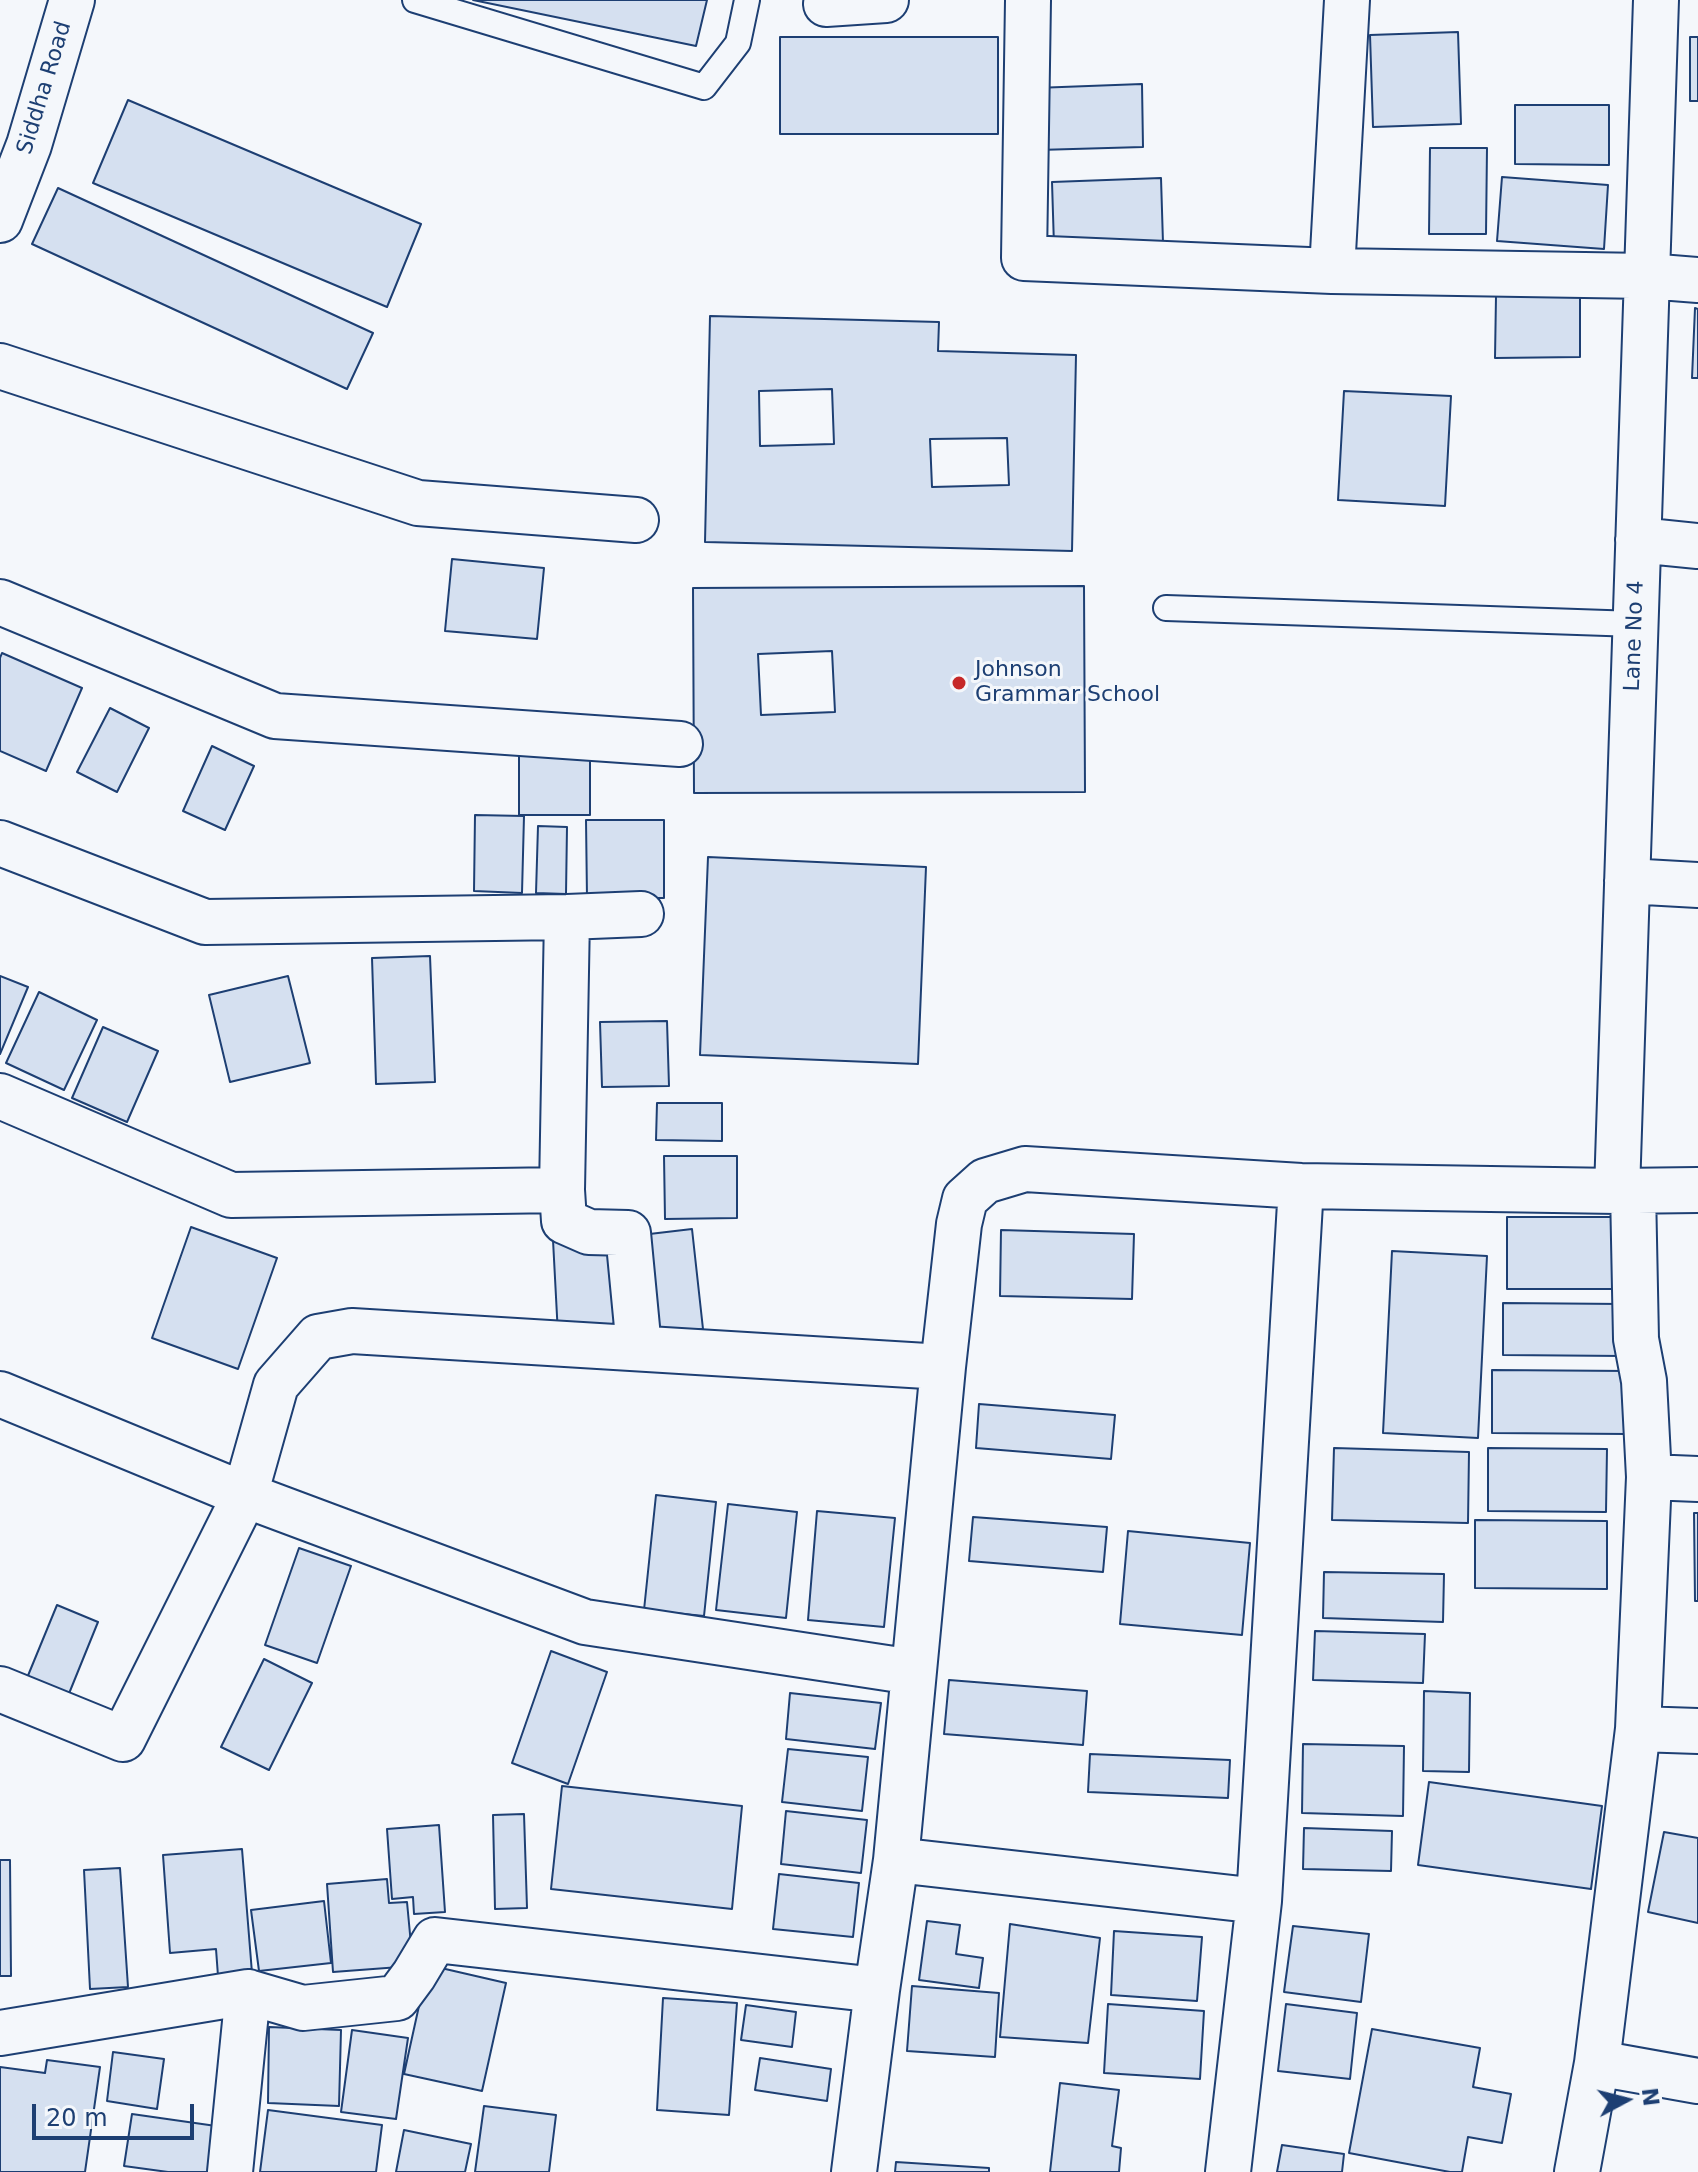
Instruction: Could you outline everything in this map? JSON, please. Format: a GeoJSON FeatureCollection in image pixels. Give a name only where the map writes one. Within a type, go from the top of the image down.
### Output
{"type":"FeatureCollection","features":[{"type":"Feature","properties":{"kind":"street","name":"Siddha Road"},"geometry":{"type":"LineString","coordinates":[[0,220],[14,138],[72,0]]}},
{"type":"Feature","properties":{"kind":"street"},"geometry":{"type":"LineString","coordinates":[[826,4],[886,0]]}},
{"type":"Feature","properties":{"kind":"street"},"geometry":{"type":"LineString","coordinates":[[1028,0],[1024,258],[1332,271],[1647,276],[1698,280]]}},
{"type":"Feature","properties":{"kind":"street"},"geometry":{"type":"LineString","coordinates":[[1332,271],[1347,0]]}},
{"type":"Feature","properties":{"kind":"street","name":"Lane No 4"},"geometry":{"type":"LineString","coordinates":[[1577,2172],[1597,2063],[1638,1729],[1649,1477],[1644,1381],[1636,1339],[1625,1191],[1627,881],[1656,0]]}},
{"type":"Feature","properties":{"kind":"street"},"geometry":{"type":"LineString","coordinates":[[0,366],[418,503],[636,520]]}},
{"type":"Feature","properties":{"kind":"street"},"geometry":{"type":"LineString","coordinates":[[1638,540],[1698,546]]}},
{"type":"Feature","properties":{"kind":"street"},"geometry":{"type":"LineString","coordinates":[[0,602],[275,716],[680,744]]}},
{"type":"Feature","properties":{"kind":"street"},"geometry":{"type":"LineString","coordinates":[[0,843],[205,922],[641,914]]}},
{"type":"Feature","properties":{"kind":"street"},"geometry":{"type":"LineString","coordinates":[[1627,881],[1698,885]]}},
{"type":"Feature","properties":{"kind":"street"},"geometry":{"type":"LineString","coordinates":[[567,917],[564,1221],[589,1232],[628,1233],[639,1348]]}},
{"type":"Feature","properties":{"kind":"street"},"geometry":{"type":"LineString","coordinates":[[0,1096],[231,1195],[562,1190]]}},
{"type":"Feature","properties":{"kind":"street"},"geometry":{"type":"LineString","coordinates":[[854,2172],[896,1860],[943,1367],[959,1224],[965,1199],[985,1181],[1025,1169],[1301,1186],[1698,1190]]}},
{"type":"Feature","properties":{"kind":"street"},"geometry":{"type":"LineString","coordinates":[[1228,2172],[1259,1901],[1301,1186]]}},
{"type":"Feature","properties":{"kind":"street"},"geometry":{"type":"LineString","coordinates":[[0,1689],[123,1739],[245,1495],[276,1385],[318,1337],[352,1331],[943,1367]]}},
{"type":"Feature","properties":{"kind":"street"},"geometry":{"type":"LineString","coordinates":[[0,1394],[245,1495],[585,1622],[913,1672]]}},
{"type":"Feature","properties":{"kind":"street"},"geometry":{"type":"LineString","coordinates":[[1649,1477],[1698,1479]]}},
{"type":"Feature","properties":{"kind":"street"},"geometry":{"type":"LineString","coordinates":[[1638,1729],[1698,1731]]}},
{"type":"Feature","properties":{"kind":"street"},"geometry":{"type":"LineString","coordinates":[[896,1860],[1259,1901]]}},
{"type":"Feature","properties":{"kind":"street"},"geometry":{"type":"LineString","coordinates":[[0,2033],[248,1992],[303,2008],[397,1998],[435,1940],[877,1990]]}},
{"type":"Feature","properties":{"kind":"street"},"geometry":{"type":"LineString","coordinates":[[230,2172],[248,1992]]}},
{"type":"Feature","properties":{"kind":"street"},"geometry":{"type":"LineString","coordinates":[[1597,2063],[1698,2081]]}},
{"type":"Feature","properties":{"kind":"lane"},"geometry":{"type":"LineString","coordinates":[[415,0],[704,87],[738,43],[747,0]]}},
{"type":"Feature","properties":{"kind":"lane"},"geometry":{"type":"LineString","coordinates":[[1166,608],[1636,624]]}},
{"type":"Feature","properties":{"kind":"building"},"geometry":{"type":"Polygon","coordinates":[[[473,0],[707,0],[696,46],[473,0]]]}},
{"type":"Feature","properties":{"kind":"building"},"geometry":{"type":"Polygon","coordinates":[[[1458,32],[1461,124],[1373,127],[1370,35],[1458,32]]]}},
{"type":"Feature","properties":{"kind":"building"},"geometry":{"type":"Polygon","coordinates":[[[780,37],[998,37],[998,134],[780,134],[780,37]]]}},
{"type":"Feature","properties":{"kind":"building"},"geometry":{"type":"Polygon","coordinates":[[[1690,37],[1698,37],[1698,101],[1690,101],[1690,37]]]}},
{"type":"Feature","properties":{"kind":"building"},"geometry":{"type":"Polygon","coordinates":[[[1142,84],[1143,147],[1038,150],[1035,88],[1142,84]]]}},
{"type":"Feature","properties":{"kind":"building"},"geometry":{"type":"Polygon","coordinates":[[[128,100],[421,224],[387,307],[93,183],[128,100]]]}},
{"type":"Feature","properties":{"kind":"building"},"geometry":{"type":"Polygon","coordinates":[[[1515,105],[1609,105],[1609,165],[1515,164],[1515,105]]]}},
{"type":"Feature","properties":{"kind":"building"},"geometry":{"type":"Polygon","coordinates":[[[1430,148],[1487,148],[1486,234],[1429,234],[1430,148]]]}},
{"type":"Feature","properties":{"kind":"building"},"geometry":{"type":"Polygon","coordinates":[[[1502,177],[1608,185],[1604,249],[1497,241],[1502,177]]]}},
{"type":"Feature","properties":{"kind":"building"},"geometry":{"type":"Polygon","coordinates":[[[1161,178],[1163,243],[1054,246],[1052,182],[1161,178]]]}},
{"type":"Feature","properties":{"kind":"building"},"geometry":{"type":"Polygon","coordinates":[[[58,188],[373,333],[347,389],[32,244],[58,188]]]}},
{"type":"Feature","properties":{"kind":"building"},"geometry":{"type":"Polygon","coordinates":[[[1496,296],[1580,296],[1580,357],[1495,358],[1496,296]]]}},
{"type":"Feature","properties":{"kind":"building"},"geometry":{"type":"Polygon","coordinates":[[[1695,308],[1698,309],[1698,378],[1692,378],[1695,308]]]}},
{"type":"Feature","properties":{"kind":"building"},"geometry":{"type":"Polygon","coordinates":[[[710,316],[939,322],[938,351],[1076,355],[1072,551],[705,542],[710,316]],[[832,389],[759,391],[760,446],[834,444],[832,389]],[[1007,438],[930,439],[932,487],[1009,485],[1007,438]]]}},
{"type":"Feature","properties":{"kind":"building"},"geometry":{"type":"Polygon","coordinates":[[[1344,391],[1451,396],[1445,506],[1338,500],[1344,391]]]}},
{"type":"Feature","properties":{"kind":"building"},"geometry":{"type":"Polygon","coordinates":[[[452,559],[544,568],[537,639],[445,631],[452,559]]]}},
{"type":"Feature","properties":{"kind":"building","name":"Johnson Grammar School"},"geometry":{"type":"Polygon","coordinates":[[[1084,586],[1085,792],[694,793],[693,588],[1084,586]],[[832,651],[758,654],[761,715],[835,712],[832,651]]]}},
{"type":"Feature","properties":{"kind":"building"},"geometry":{"type":"Polygon","coordinates":[[[2,653],[82,688],[46,771],[0,751],[2,653]]]}},
{"type":"Feature","properties":{"kind":"building"},"geometry":{"type":"Polygon","coordinates":[[[110,708],[149,728],[117,792],[77,772],[110,708]]]}},
{"type":"Feature","properties":{"kind":"building"},"geometry":{"type":"Polygon","coordinates":[[[519,745],[590,745],[590,815],[519,815],[519,745]]]}},
{"type":"Feature","properties":{"kind":"building"},"geometry":{"type":"Polygon","coordinates":[[[212,746],[254,766],[225,830],[183,811],[212,746]]]}},
{"type":"Feature","properties":{"kind":"building"},"geometry":{"type":"Polygon","coordinates":[[[475,815],[524,816],[522,893],[474,891],[475,815]]]}},
{"type":"Feature","properties":{"kind":"building"},"geometry":{"type":"Polygon","coordinates":[[[586,820],[664,820],[664,898],[587,898],[586,820]]]}},
{"type":"Feature","properties":{"kind":"building"},"geometry":{"type":"Polygon","coordinates":[[[538,826],[567,827],[566,894],[536,893],[538,826]]]}},
{"type":"Feature","properties":{"kind":"building"},"geometry":{"type":"Polygon","coordinates":[[[708,857],[926,867],[918,1064],[700,1055],[708,857]]]}},
{"type":"Feature","properties":{"kind":"building"},"geometry":{"type":"Polygon","coordinates":[[[430,956],[435,1082],[376,1084],[372,958],[430,956]]]}},
{"type":"Feature","properties":{"kind":"building"},"geometry":{"type":"Polygon","coordinates":[[[0,976],[28,987],[0,1054],[0,976]]]}},
{"type":"Feature","properties":{"kind":"building"},"geometry":{"type":"Polygon","coordinates":[[[288,976],[310,1063],[230,1082],[209,995],[288,976]]]}},
{"type":"Feature","properties":{"kind":"building"},"geometry":{"type":"Polygon","coordinates":[[[39,992],[97,1020],[64,1090],[6,1063],[39,992]]]}},
{"type":"Feature","properties":{"kind":"building"},"geometry":{"type":"Polygon","coordinates":[[[667,1021],[669,1086],[602,1087],[600,1022],[667,1021]]]}},
{"type":"Feature","properties":{"kind":"building"},"geometry":{"type":"Polygon","coordinates":[[[103,1027],[158,1051],[127,1122],[72,1098],[103,1027]]]}},
{"type":"Feature","properties":{"kind":"building"},"geometry":{"type":"Polygon","coordinates":[[[657,1103],[722,1103],[722,1141],[656,1140],[657,1103]]]}},
{"type":"Feature","properties":{"kind":"building"},"geometry":{"type":"Polygon","coordinates":[[[664,1156],[737,1156],[737,1218],[665,1219],[664,1156]]]}},
{"type":"Feature","properties":{"kind":"building"},"geometry":{"type":"Polygon","coordinates":[[[1507,1217],[1627,1217],[1626,1289],[1507,1289],[1507,1217]]]}},
{"type":"Feature","properties":{"kind":"building"},"geometry":{"type":"Polygon","coordinates":[[[191,1227],[277,1258],[238,1369],[152,1338],[191,1227]]]}},
{"type":"Feature","properties":{"kind":"building"},"geometry":{"type":"Polygon","coordinates":[[[692,1229],[703,1329],[652,1335],[641,1235],[692,1229]]]}},
{"type":"Feature","properties":{"kind":"building"},"geometry":{"type":"Polygon","coordinates":[[[1001,1230],[1134,1234],[1132,1299],[1000,1296],[1001,1230]]]}},
{"type":"Feature","properties":{"kind":"building"},"geometry":{"type":"Polygon","coordinates":[[[619,1237],[623,1333],[558,1335],[553,1240],[619,1237]]]}},
{"type":"Feature","properties":{"kind":"building"},"geometry":{"type":"Polygon","coordinates":[[[1392,1251],[1487,1256],[1478,1438],[1383,1433],[1392,1251]]]}},
{"type":"Feature","properties":{"kind":"building"},"geometry":{"type":"Polygon","coordinates":[[[1503,1303],[1623,1304],[1623,1356],[1503,1355],[1503,1303]]]}},
{"type":"Feature","properties":{"kind":"building"},"geometry":{"type":"Polygon","coordinates":[[[1492,1370],[1628,1371],[1627,1434],[1492,1433],[1492,1370]]]}},
{"type":"Feature","properties":{"kind":"building"},"geometry":{"type":"Polygon","coordinates":[[[979,1404],[1115,1415],[1111,1459],[976,1448],[979,1404]]]}},
{"type":"Feature","properties":{"kind":"building"},"geometry":{"type":"Polygon","coordinates":[[[1334,1448],[1469,1452],[1468,1523],[1332,1520],[1334,1448]]]}},
{"type":"Feature","properties":{"kind":"building"},"geometry":{"type":"Polygon","coordinates":[[[1488,1448],[1607,1449],[1606,1512],[1488,1511],[1488,1448]]]}},
{"type":"Feature","properties":{"kind":"building"},"geometry":{"type":"Polygon","coordinates":[[[656,1495],[716,1502],[704,1616],[644,1610],[656,1495]]]}},
{"type":"Feature","properties":{"kind":"building"},"geometry":{"type":"Polygon","coordinates":[[[728,1504],[797,1512],[786,1618],[716,1610],[728,1504]]]}},
{"type":"Feature","properties":{"kind":"building"},"geometry":{"type":"Polygon","coordinates":[[[817,1511],[895,1518],[884,1627],[808,1620],[817,1511]]]}},
{"type":"Feature","properties":{"kind":"building"},"geometry":{"type":"Polygon","coordinates":[[[1694,1513],[1698,1513],[1698,1601],[1695,1601],[1694,1513]]]}},
{"type":"Feature","properties":{"kind":"building"},"geometry":{"type":"Polygon","coordinates":[[[973,1517],[1107,1527],[1103,1572],[969,1561],[973,1517]]]}},
{"type":"Feature","properties":{"kind":"building"},"geometry":{"type":"Polygon","coordinates":[[[1475,1520],[1607,1521],[1607,1589],[1475,1588],[1475,1520]]]}},
{"type":"Feature","properties":{"kind":"building"},"geometry":{"type":"Polygon","coordinates":[[[1128,1531],[1250,1543],[1242,1635],[1120,1624],[1128,1531]]]}},
{"type":"Feature","properties":{"kind":"building"},"geometry":{"type":"Polygon","coordinates":[[[299,1548],[351,1566],[317,1663],[265,1645],[299,1548]]]}},
{"type":"Feature","properties":{"kind":"building"},"geometry":{"type":"Polygon","coordinates":[[[1324,1572],[1444,1574],[1443,1622],[1323,1618],[1324,1572]]]}},
{"type":"Feature","properties":{"kind":"building"},"geometry":{"type":"Polygon","coordinates":[[[57,1605],[98,1622],[68,1696],[27,1678],[57,1605]]]}},
{"type":"Feature","properties":{"kind":"building"},"geometry":{"type":"Polygon","coordinates":[[[1315,1631],[1425,1634],[1423,1683],[1313,1680],[1315,1631]]]}},
{"type":"Feature","properties":{"kind":"building"},"geometry":{"type":"Polygon","coordinates":[[[551,1651],[607,1672],[568,1784],[512,1763],[551,1651]]]}},
{"type":"Feature","properties":{"kind":"building"},"geometry":{"type":"Polygon","coordinates":[[[264,1659],[312,1683],[269,1770],[221,1747],[264,1659]]]}},
{"type":"Feature","properties":{"kind":"building"},"geometry":{"type":"Polygon","coordinates":[[[949,1680],[1087,1691],[1083,1745],[944,1734],[949,1680]]]}},
{"type":"Feature","properties":{"kind":"building"},"geometry":{"type":"Polygon","coordinates":[[[1424,1691],[1470,1693],[1469,1772],[1423,1771],[1424,1691]]]}},
{"type":"Feature","properties":{"kind":"building"},"geometry":{"type":"Polygon","coordinates":[[[790,1693],[881,1703],[875,1749],[786,1739],[790,1693]]]}},
{"type":"Feature","properties":{"kind":"building"},"geometry":{"type":"Polygon","coordinates":[[[1303,1744],[1404,1746],[1403,1816],[1302,1813],[1303,1744]]]}},
{"type":"Feature","properties":{"kind":"building"},"geometry":{"type":"Polygon","coordinates":[[[788,1749],[868,1757],[862,1811],[782,1802],[788,1749]]]}},
{"type":"Feature","properties":{"kind":"building"},"geometry":{"type":"Polygon","coordinates":[[[1090,1754],[1230,1760],[1228,1798],[1088,1792],[1090,1754]]]}},
{"type":"Feature","properties":{"kind":"building"},"geometry":{"type":"Polygon","coordinates":[[[1429,1782],[1602,1806],[1591,1889],[1418,1865],[1429,1782]]]}},
{"type":"Feature","properties":{"kind":"building"},"geometry":{"type":"Polygon","coordinates":[[[562,1786],[742,1806],[732,1909],[551,1889],[562,1786]]]}},
{"type":"Feature","properties":{"kind":"building"},"geometry":{"type":"Polygon","coordinates":[[[786,1811],[867,1820],[861,1873],[781,1864],[786,1811]]]}},
{"type":"Feature","properties":{"kind":"building"},"geometry":{"type":"Polygon","coordinates":[[[524,1814],[527,1908],[495,1909],[493,1815],[524,1814]]]}},
{"type":"Feature","properties":{"kind":"building"},"geometry":{"type":"Polygon","coordinates":[[[439,1825],[445,1912],[414,1914],[413,1897],[392,1899],[387,1829],[439,1825]]]}},
{"type":"Feature","properties":{"kind":"building"},"geometry":{"type":"Polygon","coordinates":[[[1304,1828],[1392,1831],[1391,1871],[1303,1869],[1304,1828]]]}},
{"type":"Feature","properties":{"kind":"building"},"geometry":{"type":"Polygon","coordinates":[[[1664,1832],[1698,1838],[1698,1923],[1648,1912],[1664,1832]]]}},
{"type":"Feature","properties":{"kind":"building"},"geometry":{"type":"Polygon","coordinates":[[[242,1849],[252,1973],[218,1976],[216,1949],[170,1953],[163,1855],[242,1849]]]}},
{"type":"Feature","properties":{"kind":"building"},"geometry":{"type":"Polygon","coordinates":[[[0,1860],[10,1860],[11,1976],[0,1976],[0,1860]]]}},
{"type":"Feature","properties":{"kind":"building"},"geometry":{"type":"Polygon","coordinates":[[[120,1868],[128,1987],[90,1989],[84,1870],[120,1868]]]}},
{"type":"Feature","properties":{"kind":"building"},"geometry":{"type":"Polygon","coordinates":[[[779,1874],[859,1883],[853,1937],[773,1929],[779,1874]]]}},
{"type":"Feature","properties":{"kind":"building"},"geometry":{"type":"Polygon","coordinates":[[[387,1879],[389,1903],[407,1902],[413,1966],[333,1972],[327,1884],[387,1879]]]}},
{"type":"Feature","properties":{"kind":"building"},"geometry":{"type":"Polygon","coordinates":[[[324,1901],[331,1963],[259,1971],[251,1910],[324,1901]]]}},
{"type":"Feature","properties":{"kind":"building"},"geometry":{"type":"Polygon","coordinates":[[[927,1921],[960,1925],[956,1954],[983,1958],[979,1988],[919,1980],[927,1921]]]}},
{"type":"Feature","properties":{"kind":"building"},"geometry":{"type":"Polygon","coordinates":[[[1010,1924],[1100,1938],[1088,2043],[1000,2037],[1010,1924]]]}},
{"type":"Feature","properties":{"kind":"building"},"geometry":{"type":"Polygon","coordinates":[[[1293,1926],[1369,1934],[1361,2002],[1284,1992],[1293,1926]]]}},
{"type":"Feature","properties":{"kind":"building"},"geometry":{"type":"Polygon","coordinates":[[[1114,1931],[1202,1937],[1197,2001],[1111,1995],[1114,1931]]]}},
{"type":"Feature","properties":{"kind":"building"},"geometry":{"type":"Polygon","coordinates":[[[428,1965],[506,1983],[482,2091],[404,2074],[428,1965]]]}},
{"type":"Feature","properties":{"kind":"building"},"geometry":{"type":"Polygon","coordinates":[[[912,1986],[999,1993],[995,2057],[907,2051],[912,1986]]]}},
{"type":"Feature","properties":{"kind":"building"},"geometry":{"type":"Polygon","coordinates":[[[663,1998],[737,2003],[729,2115],[657,2110],[663,1998]]]}},
{"type":"Feature","properties":{"kind":"building"},"geometry":{"type":"Polygon","coordinates":[[[1108,2004],[1204,2011],[1200,2079],[1104,2073],[1108,2004]]]}},
{"type":"Feature","properties":{"kind":"building"},"geometry":{"type":"Polygon","coordinates":[[[1286,2004],[1357,2013],[1350,2079],[1278,2071],[1286,2004]]]}},
{"type":"Feature","properties":{"kind":"building"},"geometry":{"type":"Polygon","coordinates":[[[746,2005],[796,2012],[792,2047],[741,2040],[746,2005]]]}},
{"type":"Feature","properties":{"kind":"building"},"geometry":{"type":"Polygon","coordinates":[[[269,2027],[341,2030],[339,2106],[268,2103],[269,2027]]]}},
{"type":"Feature","properties":{"kind":"building"},"geometry":{"type":"Polygon","coordinates":[[[1372,2029],[1480,2048],[1473,2087],[1511,2094],[1502,2143],[1468,2137],[1462,2172],[1349,2153],[1372,2029]]]}},
{"type":"Feature","properties":{"kind":"building"},"geometry":{"type":"Polygon","coordinates":[[[352,2030],[408,2038],[396,2119],[341,2112],[352,2030]]]}},
{"type":"Feature","properties":{"kind":"building"},"geometry":{"type":"Polygon","coordinates":[[[113,2052],[164,2059],[157,2109],[107,2101],[113,2052]]]}},
{"type":"Feature","properties":{"kind":"building"},"geometry":{"type":"Polygon","coordinates":[[[760,2058],[831,2069],[827,2101],[755,2090],[760,2058]]]}},
{"type":"Feature","properties":{"kind":"building"},"geometry":{"type":"Polygon","coordinates":[[[47,2060],[100,2067],[85,2172],[0,2172],[0,2067],[45,2073],[47,2060]]]}},
{"type":"Feature","properties":{"kind":"building"},"geometry":{"type":"Polygon","coordinates":[[[1060,2083],[1119,2090],[1112,2146],[1121,2148],[1119,2172],[1050,2172],[1060,2083]]]}},
{"type":"Feature","properties":{"kind":"building"},"geometry":{"type":"Polygon","coordinates":[[[484,2106],[556,2115],[549,2172],[475,2172],[484,2106]]]}},
{"type":"Feature","properties":{"kind":"building"},"geometry":{"type":"Polygon","coordinates":[[[268,2110],[382,2125],[376,2172],[260,2172],[268,2110]]]}},
{"type":"Feature","properties":{"kind":"building"},"geometry":{"type":"Polygon","coordinates":[[[132,2114],[216,2126],[209,2172],[168,2172],[124,2166],[132,2114]]]}},
{"type":"Feature","properties":{"kind":"building"},"geometry":{"type":"Polygon","coordinates":[[[404,2130],[471,2144],[465,2172],[396,2172],[404,2130]]]}},
{"type":"Feature","properties":{"kind":"building"},"geometry":{"type":"Polygon","coordinates":[[[1282,2145],[1344,2154],[1342,2172],[1277,2172],[1282,2145]]]}},
{"type":"Feature","properties":{"kind":"building"},"geometry":{"type":"Polygon","coordinates":[[[896,2162],[989,2168],[989,2172],[895,2172],[896,2162]]]}},
{"type":"Feature","properties":{"kind":"place","name":"Johnson Grammar School"},"geometry":{"type":"Point","coordinates":[959,683]}}]}
